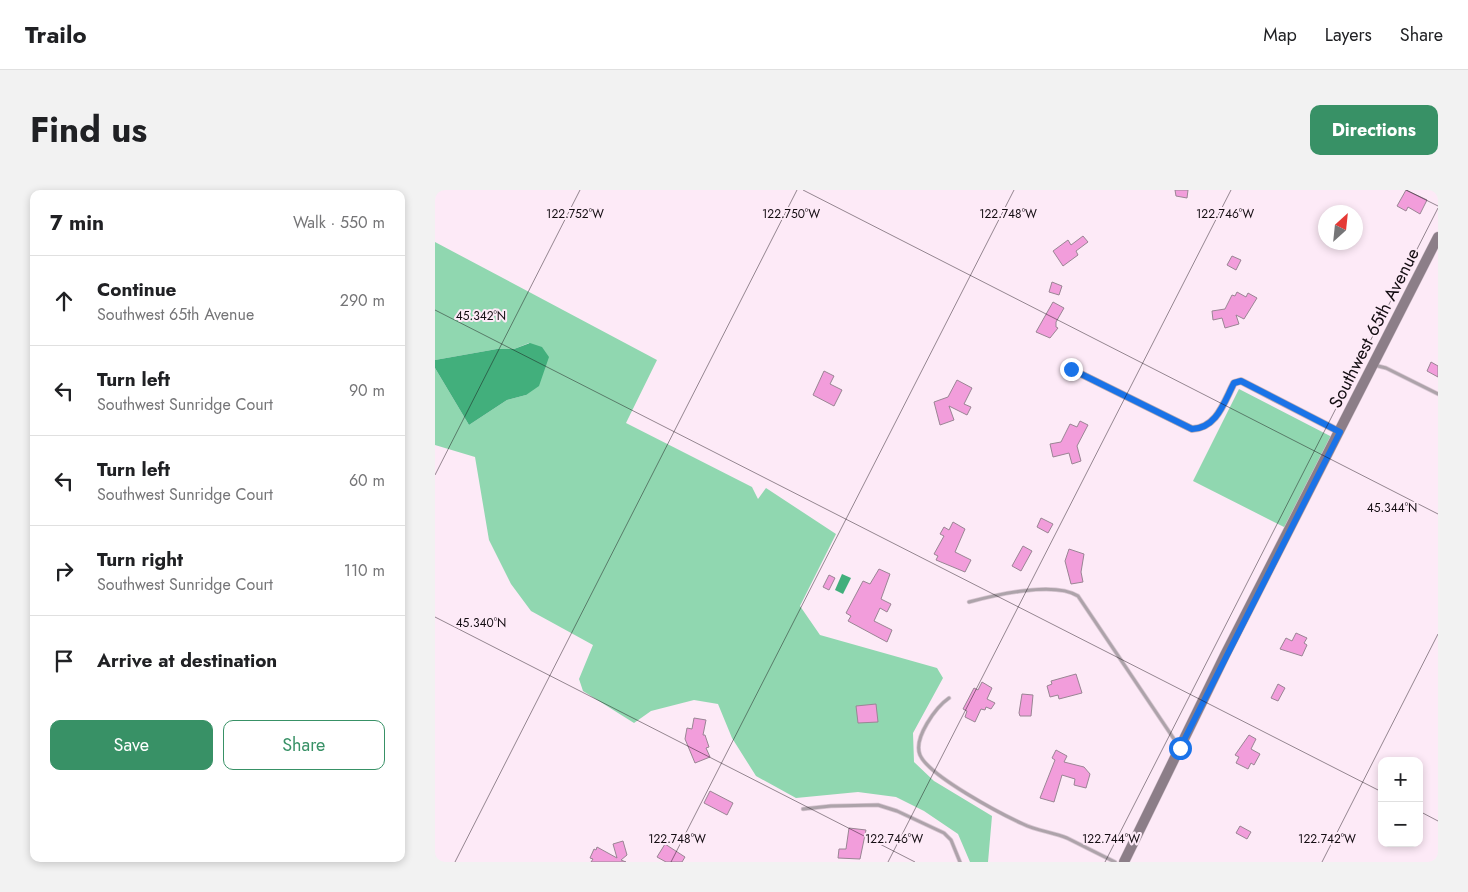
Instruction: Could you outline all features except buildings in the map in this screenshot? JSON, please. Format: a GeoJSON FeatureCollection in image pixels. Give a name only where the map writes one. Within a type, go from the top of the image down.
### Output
{"type":"FeatureCollection","features":[{"type":"Feature","properties":{"kind":"main road","name":"Southwest 65th Avenue"},"geometry":{"type":"LineString","coordinates":[[1124,862],[1438,237]]}},
{"type":"Feature","properties":{"kind":"street"},"geometry":{"type":"LineString","coordinates":[[1071,369],[1192,429],[1203,429],[1215,420],[1234,383],[1241,381],[1340,432]]}},
{"type":"Feature","properties":{"kind":"lane"},"geometry":{"type":"LineString","coordinates":[[1373,365],[1386,368],[1438,394]]}},
{"type":"Feature","properties":{"kind":"lane"},"geometry":{"type":"LineString","coordinates":[[969,602],[999,594],[1023,591],[1071,591],[1078,596],[1180,748]]}},
{"type":"Feature","properties":{"kind":"lane"},"geometry":{"type":"LineString","coordinates":[[949,698],[937,706],[918,746],[920,755],[926,764],[963,791],[1023,824],[1061,836],[1115,862]]}},
{"type":"Feature","properties":{"kind":"lane"},"geometry":{"type":"LineString","coordinates":[[803,809],[878,805],[897,810],[944,833],[951,840],[960,862]]}},
{"type":"Feature","properties":{"kind":"shaded area"},"geometry":{"type":"Polygon","coordinates":[[[435,242],[657,360],[626,423],[752,487],[758,499],[766,488],[836,534],[800,606],[820,635],[937,668],[943,678],[913,733],[914,762],[934,781],[992,816],[988,862],[970,862],[958,834],[924,811],[896,797],[858,792],[796,798],[756,776],[732,738],[718,704],[694,700],[651,711],[634,723],[583,691],[579,679],[593,645],[531,611],[511,584],[489,540],[475,457],[435,445],[435,368],[469,425],[507,400],[526,395],[529,343],[514,349],[497,349],[435,360],[435,242]]]}},
{"type":"Feature","properties":{"kind":"shaded area"},"geometry":{"type":"Polygon","coordinates":[[[530,343],[542,347],[549,357],[539,386],[526,395],[507,400],[469,425],[435,368],[435,360],[497,349],[514,349],[530,343]]]}},
{"type":"Feature","properties":{"kind":"shaded area"},"geometry":{"type":"Polygon","coordinates":[[[1239,389],[1332,437],[1286,528],[1193,481],[1239,389]]]}},
{"type":"Feature","properties":{"kind":"shaded area"},"geometry":{"type":"Polygon","coordinates":[[[842,574],[851,578],[843,594],[835,590],[842,574]]]}},
{"type":"Feature","properties":{"kind":"route"},"geometry":{"type":"LineString","coordinates":[[1071,369],[1192,429],[1203,429],[1215,420],[1234,383],[1241,381],[1340,432],[1225,655],[1180,748]]}}]}
